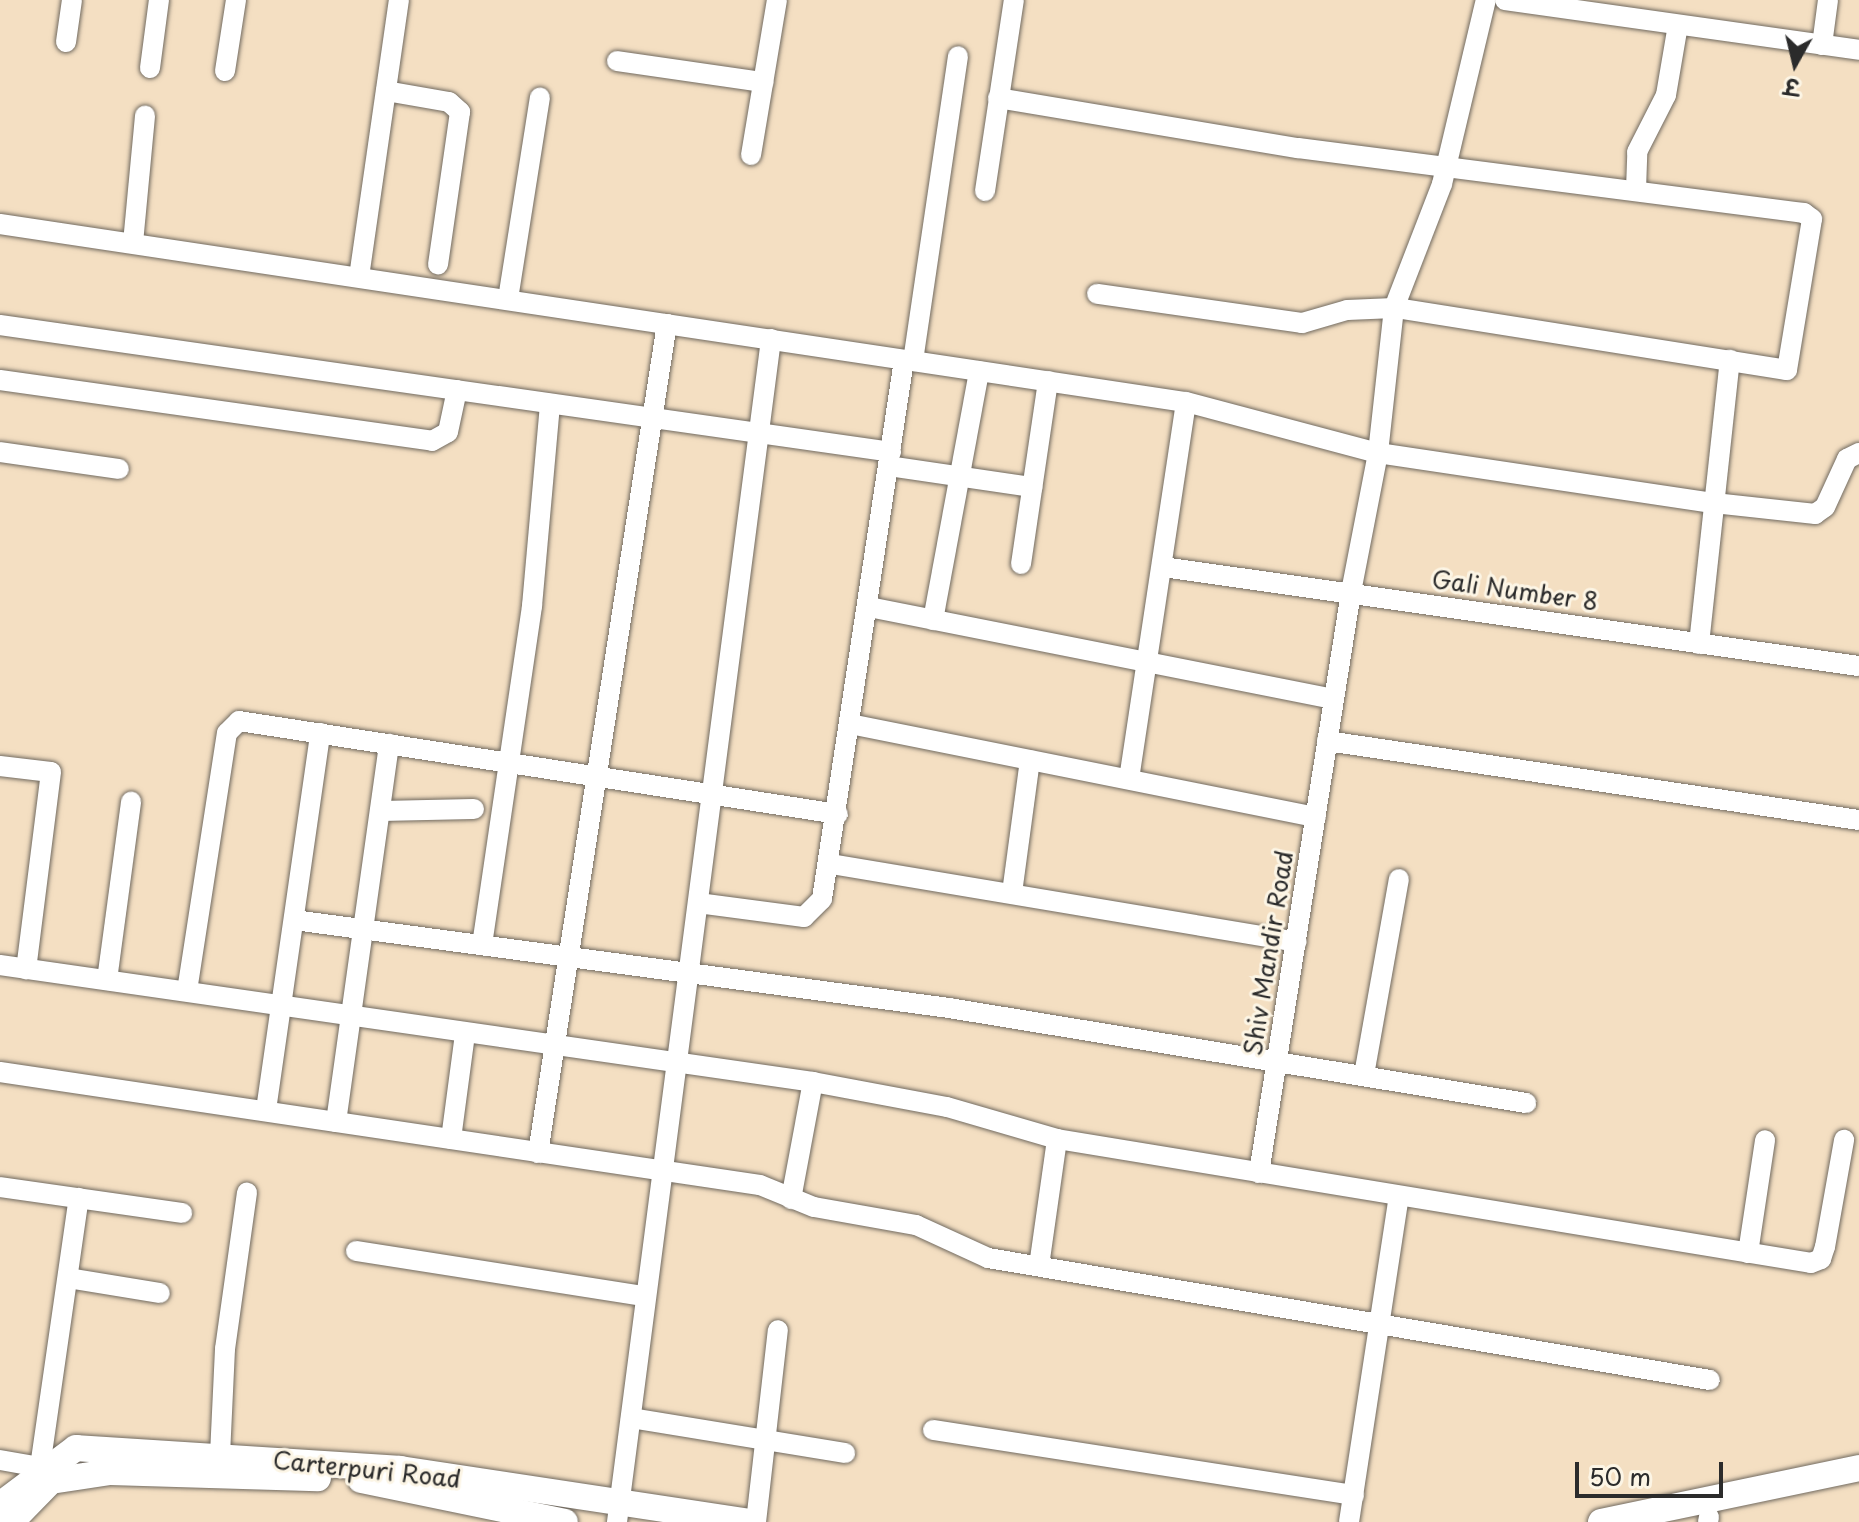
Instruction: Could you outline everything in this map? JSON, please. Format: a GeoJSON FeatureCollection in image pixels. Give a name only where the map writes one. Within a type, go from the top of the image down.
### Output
{"type":"FeatureCollection","features":[{"type":"Feature","properties":{"kind":"main road","name":"Carterpuri Road"},"geometry":{"type":"LineString","coordinates":[[225,1467],[354,1478],[565,1522]]}},
{"type":"Feature","properties":{"kind":"main road","name":"Carterpuri Road"},"geometry":{"type":"LineString","coordinates":[[0,1505],[45,1473],[225,1467],[400,1469],[617,1513],[753,1522]]}},
{"type":"Feature","properties":{"kind":"main road"},"geometry":{"type":"LineString","coordinates":[[1601,1522],[1859,1468]]}},
{"type":"Feature","properties":{"kind":"main road"},"geometry":{"type":"LineString","coordinates":[[11,1522],[45,1473]]}},
{"type":"Feature","properties":{"kind":"main road"},"geometry":{"type":"LineString","coordinates":[[1702,1520],[1859,1482]]}},
{"type":"Feature","properties":{"kind":"street"},"geometry":{"type":"LineString","coordinates":[[66,42],[72,0]]}},
{"type":"Feature","properties":{"kind":"street"},"geometry":{"type":"LineString","coordinates":[[150,68],[159,0]]}},
{"type":"Feature","properties":{"kind":"street"},"geometry":{"type":"LineString","coordinates":[[225,71],[236,0]]}},
{"type":"Feature","properties":{"kind":"street"},"geometry":{"type":"LineString","coordinates":[[359,277],[399,0]]}},
{"type":"Feature","properties":{"kind":"street"},"geometry":{"type":"LineString","coordinates":[[751,155],[777,0]]}},
{"type":"Feature","properties":{"kind":"street"},"geometry":{"type":"LineString","coordinates":[[985,191],[1014,0]]}},
{"type":"Feature","properties":{"kind":"street","name":"Shiv Mandir Road"},"geometry":{"type":"LineString","coordinates":[[1259,1173],[1351,592],[1378,453],[1394,308],[1447,167],[1486,0]]}},
{"type":"Feature","properties":{"kind":"street"},"geometry":{"type":"LineString","coordinates":[[1505,0],[1859,50]]}},
{"type":"Feature","properties":{"kind":"street"},"geometry":{"type":"LineString","coordinates":[[1822,45],[1828,0]]}},
{"type":"Feature","properties":{"kind":"street"},"geometry":{"type":"LineString","coordinates":[[1636,190],[1637,152],[1666,95],[1678,25]]}},
{"type":"Feature","properties":{"kind":"street"},"geometry":{"type":"LineString","coordinates":[[698,903],[804,917],[822,899],[831,864],[890,459],[958,56]]}},
{"type":"Feature","properties":{"kind":"street"},"geometry":{"type":"LineString","coordinates":[[617,61],[763,82]]}},
{"type":"Feature","properties":{"kind":"street"},"geometry":{"type":"LineString","coordinates":[[386,91],[449,102],[460,112],[438,264]]}},
{"type":"Feature","properties":{"kind":"street"},"geometry":{"type":"LineString","coordinates":[[508,299],[540,98]]}},
{"type":"Feature","properties":{"kind":"street"},"geometry":{"type":"LineString","coordinates":[[998,98],[1447,167],[1810,215],[1790,367],[1782,370],[1394,308],[1347,310],[1302,323],[1097,294]]}},
{"type":"Feature","properties":{"kind":"street"},"geometry":{"type":"LineString","coordinates":[[133,243],[145,116]]}},
{"type":"Feature","properties":{"kind":"street"},"geometry":{"type":"LineString","coordinates":[[0,224],[1186,402],[1378,453],[1714,503],[1815,514],[1825,507],[1847,459],[1859,453]]}},
{"type":"Feature","properties":{"kind":"street"},"geometry":{"type":"LineString","coordinates":[[538,1153],[566,957],[667,324]]}},
{"type":"Feature","properties":{"kind":"street"},"geometry":{"type":"LineString","coordinates":[[0,325],[760,434],[960,476],[1032,487]]}},
{"type":"Feature","properties":{"kind":"street"},"geometry":{"type":"LineString","coordinates":[[617,1513],[698,903],[708,798],[771,339]]}},
{"type":"Feature","properties":{"kind":"street"},"geometry":{"type":"LineString","coordinates":[[1699,644],[1730,360]]}},
{"type":"Feature","properties":{"kind":"street"},"geometry":{"type":"LineString","coordinates":[[933,620],[979,371]]}},
{"type":"Feature","properties":{"kind":"street"},"geometry":{"type":"LineString","coordinates":[[0,380],[432,441],[448,432],[457,390]]}},
{"type":"Feature","properties":{"kind":"street"},"geometry":{"type":"LineString","coordinates":[[1021,564],[1048,381]]}},
{"type":"Feature","properties":{"kind":"street"},"geometry":{"type":"LineString","coordinates":[[1129,779],[1149,664],[1186,402]]}},
{"type":"Feature","properties":{"kind":"street"},"geometry":{"type":"LineString","coordinates":[[482,945],[532,606],[550,404]]}},
{"type":"Feature","properties":{"kind":"street"},"geometry":{"type":"LineString","coordinates":[[0,452],[119,469]]}},
{"type":"Feature","properties":{"kind":"street","name":"Gali Number 8"},"geometry":{"type":"LineString","coordinates":[[1163,567],[1859,666]]}},
{"type":"Feature","properties":{"kind":"street"},"geometry":{"type":"LineString","coordinates":[[869,607],[1334,699]]}},
{"type":"Feature","properties":{"kind":"street"},"geometry":{"type":"LineString","coordinates":[[187,991],[229,726],[239,721],[708,798],[838,814]]}},
{"type":"Feature","properties":{"kind":"street"},"geometry":{"type":"LineString","coordinates":[[850,724],[1316,817]]}},
{"type":"Feature","properties":{"kind":"street"},"geometry":{"type":"LineString","coordinates":[[266,1110],[320,733]]}},
{"type":"Feature","properties":{"kind":"street"},"geometry":{"type":"LineString","coordinates":[[1327,741],[1859,820]]}},
{"type":"Feature","properties":{"kind":"street"},"geometry":{"type":"LineString","coordinates":[[336,1122],[389,744]]}},
{"type":"Feature","properties":{"kind":"street"},"geometry":{"type":"LineString","coordinates":[[1012,893],[1030,760]]}},
{"type":"Feature","properties":{"kind":"street"},"geometry":{"type":"LineString","coordinates":[[0,766],[51,772],[26,969]]}},
{"type":"Feature","properties":{"kind":"street"},"geometry":{"type":"LineString","coordinates":[[107,980],[131,802]]}},
{"type":"Feature","properties":{"kind":"street"},"geometry":{"type":"LineString","coordinates":[[380,811],[474,809]]}},
{"type":"Feature","properties":{"kind":"street"},"geometry":{"type":"LineString","coordinates":[[831,864],[1297,942]]}},
{"type":"Feature","properties":{"kind":"street"},"geometry":{"type":"LineString","coordinates":[[1364,1075],[1399,879]]}},
{"type":"Feature","properties":{"kind":"street"},"geometry":{"type":"LineString","coordinates":[[294,920],[687,973],[1276,1061],[1526,1103]]}},
{"type":"Feature","properties":{"kind":"street"},"geometry":{"type":"LineString","coordinates":[[0,965],[552,1047],[813,1082],[947,1107],[1057,1139],[1811,1263],[1821,1259],[1844,1140]]}},
{"type":"Feature","properties":{"kind":"street"},"geometry":{"type":"LineString","coordinates":[[451,1139],[465,1034]]}},
{"type":"Feature","properties":{"kind":"street"},"geometry":{"type":"LineString","coordinates":[[0,1072],[760,1185],[791,1199],[916,1225],[962,1250],[1039,1266],[1710,1380]]}},
{"type":"Feature","properties":{"kind":"street"},"geometry":{"type":"LineString","coordinates":[[791,1199],[813,1082]]}},
{"type":"Feature","properties":{"kind":"street"},"geometry":{"type":"LineString","coordinates":[[1039,1266],[1057,1139]]}},
{"type":"Feature","properties":{"kind":"street"},"geometry":{"type":"LineString","coordinates":[[1748,1253],[1765,1140]]}},
{"type":"Feature","properties":{"kind":"street"},"geometry":{"type":"LineString","coordinates":[[0,1187],[182,1213]]}},
{"type":"Feature","properties":{"kind":"street"},"geometry":{"type":"LineString","coordinates":[[225,1467],[229,1307],[247,1193]]}},
{"type":"Feature","properties":{"kind":"street"},"geometry":{"type":"LineString","coordinates":[[1349,1522],[1399,1196]]}},
{"type":"Feature","properties":{"kind":"street"},"geometry":{"type":"LineString","coordinates":[[0,1460],[45,1473],[79,1198]]}},
{"type":"Feature","properties":{"kind":"street"},"geometry":{"type":"LineString","coordinates":[[356,1251],[644,1296]]}},
{"type":"Feature","properties":{"kind":"street"},"geometry":{"type":"LineString","coordinates":[[68,1278],[160,1293]]}},
{"type":"Feature","properties":{"kind":"street"},"geometry":{"type":"LineString","coordinates":[[753,1522],[778,1330]]}},
{"type":"Feature","properties":{"kind":"street"},"geometry":{"type":"LineString","coordinates":[[631,1418],[845,1453]]}},
{"type":"Feature","properties":{"kind":"street"},"geometry":{"type":"LineString","coordinates":[[933,1430],[1354,1495]]}}]}
